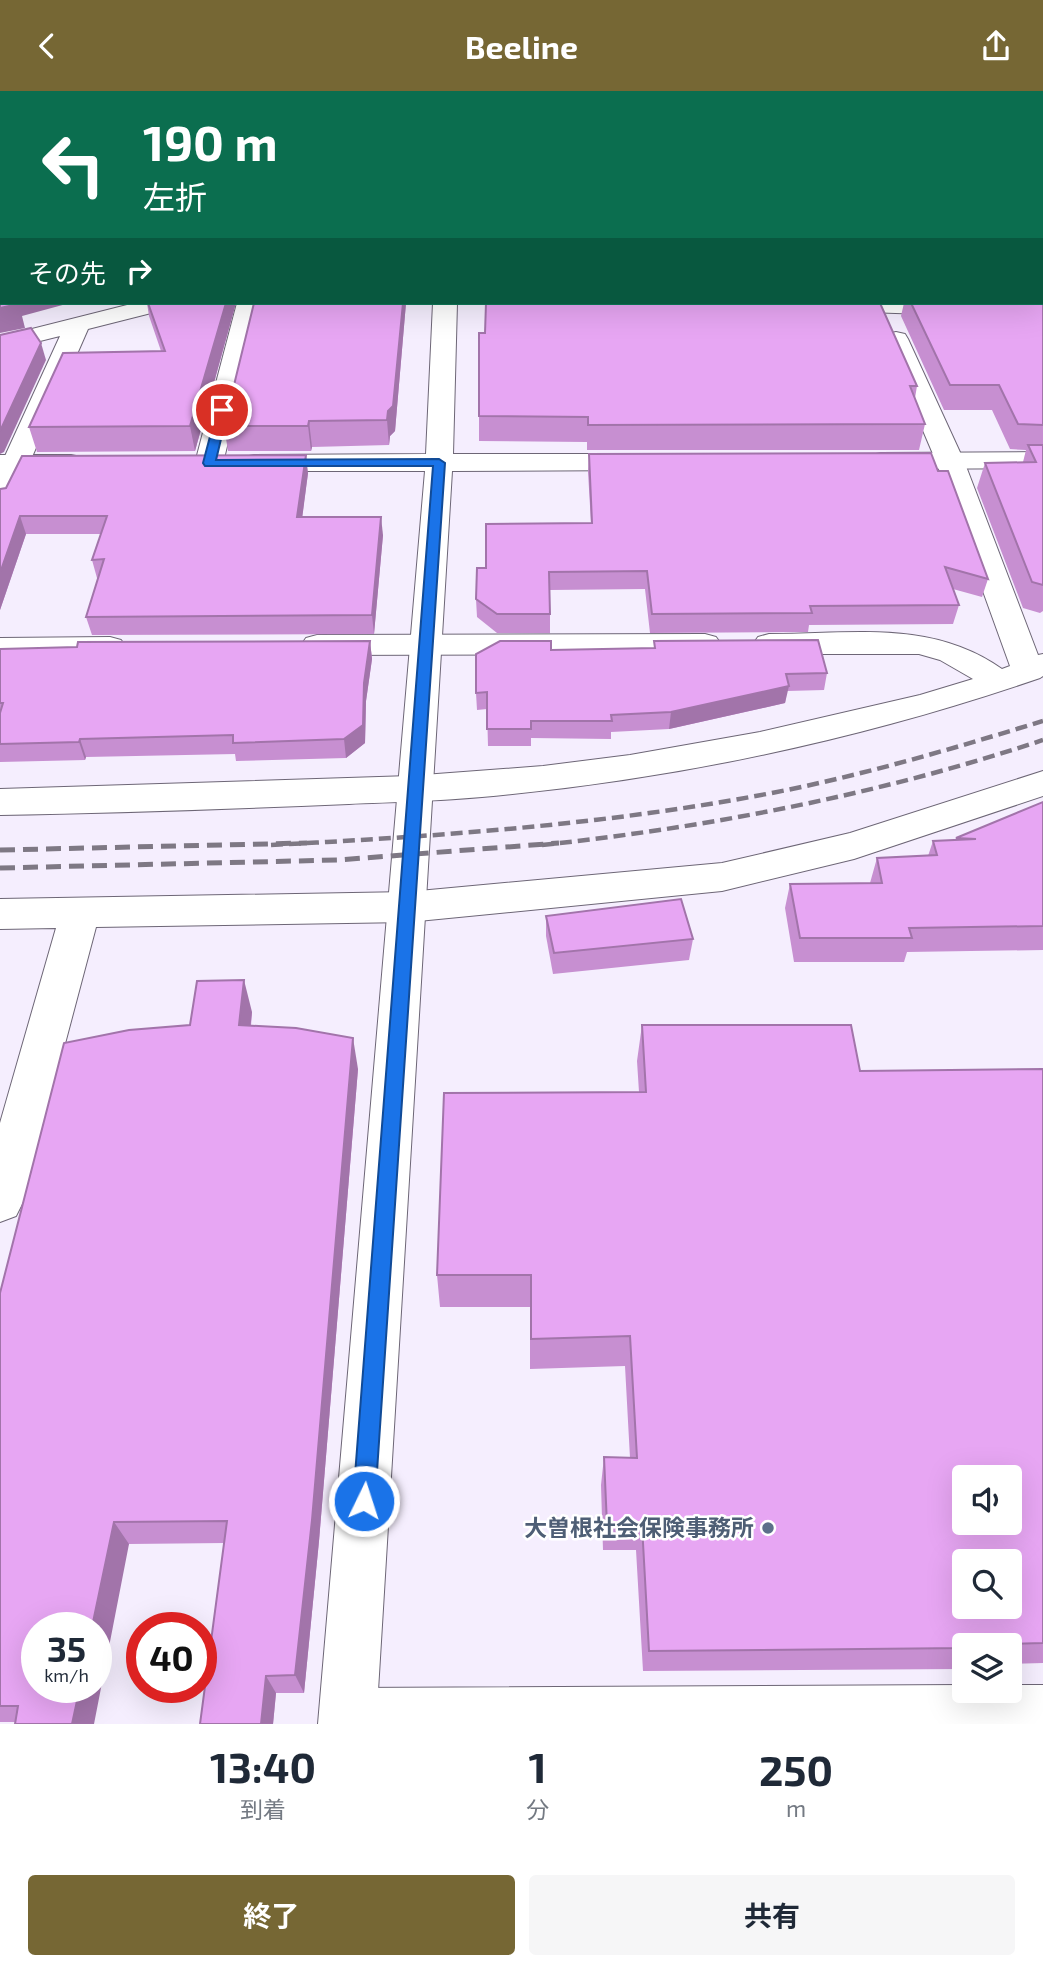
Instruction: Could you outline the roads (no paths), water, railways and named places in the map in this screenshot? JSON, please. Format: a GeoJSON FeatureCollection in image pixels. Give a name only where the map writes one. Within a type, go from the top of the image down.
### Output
{"type":"FeatureCollection","features":[{"type":"Feature","properties":{"kind":"street"},"geometry":{"type":"LineString","coordinates":[[0,344],[154,305]]}},
{"type":"Feature","properties":{"kind":"street"},"geometry":{"type":"LineString","coordinates":[[209,463],[248,305]]}},
{"type":"Feature","properties":{"kind":"street"},"geometry":{"type":"LineString","coordinates":[[445,305],[439,463],[427,644],[348,1721],[1043,1714]]}},
{"type":"Feature","properties":{"kind":"street"},"geometry":{"type":"LineString","coordinates":[[1023,672],[950,461],[881,305],[1043,311]]}},
{"type":"Feature","properties":{"kind":"street"},"geometry":{"type":"LineString","coordinates":[[0,498],[8,463],[79,322]]}},
{"type":"Feature","properties":{"kind":"street"},"geometry":{"type":"LineString","coordinates":[[853,461],[1043,460]]}},
{"type":"Feature","properties":{"kind":"street"},"geometry":{"type":"LineString","coordinates":[[181,463],[674,462]]}},
{"type":"Feature","properties":{"kind":"street"},"geometry":{"type":"LineString","coordinates":[[8,463],[98,463]]}},
{"type":"Feature","properties":{"kind":"street"},"geometry":{"type":"LineString","coordinates":[[289,646],[919,644],[939,647],[966,658],[1023,672]]}},
{"type":"Feature","properties":{"kind":"street"},"geometry":{"type":"LineString","coordinates":[[0,648],[138,647]]}},
{"type":"Feature","properties":{"kind":"street"},"geometry":{"type":"LineString","coordinates":[[0,802],[206,798],[415,788],[498,783],[602,771],[756,745],[894,712],[1023,672]]}},
{"type":"Feature","properties":{"kind":"street"},"geometry":{"type":"LineString","coordinates":[[0,914],[408,907],[722,877],[854,846],[1043,783]]}},
{"type":"Feature","properties":{"kind":"street"},"geometry":{"type":"LineString","coordinates":[[0,1202],[80,913]]}},
{"type":"Feature","properties":{"kind":"railway"},"geometry":{"type":"LineString","coordinates":[[301,843],[530,827],[723,802],[852,775],[1043,721]]}},
{"type":"Feature","properties":{"kind":"railway"},"geometry":{"type":"LineString","coordinates":[[542,845],[669,829],[795,806],[920,777],[1043,740]]}},
{"type":"Feature","properties":{"kind":"railway"},"geometry":{"type":"LineString","coordinates":[[0,850],[301,843]]}},
{"type":"Feature","properties":{"kind":"railway"},"geometry":{"type":"LineString","coordinates":[[271,845],[301,843]]}},
{"type":"Feature","properties":{"kind":"railway"},"geometry":{"type":"LineString","coordinates":[[301,843],[307,843]]}},
{"type":"Feature","properties":{"kind":"railway"},"geometry":{"type":"LineString","coordinates":[[0,868],[337,860],[559,843]]}},
{"type":"Feature","properties":{"kind":"place","name":"大曽根社会保険事務所"},"geometry":{"type":"Point","coordinates":[768,1528]}}]}
